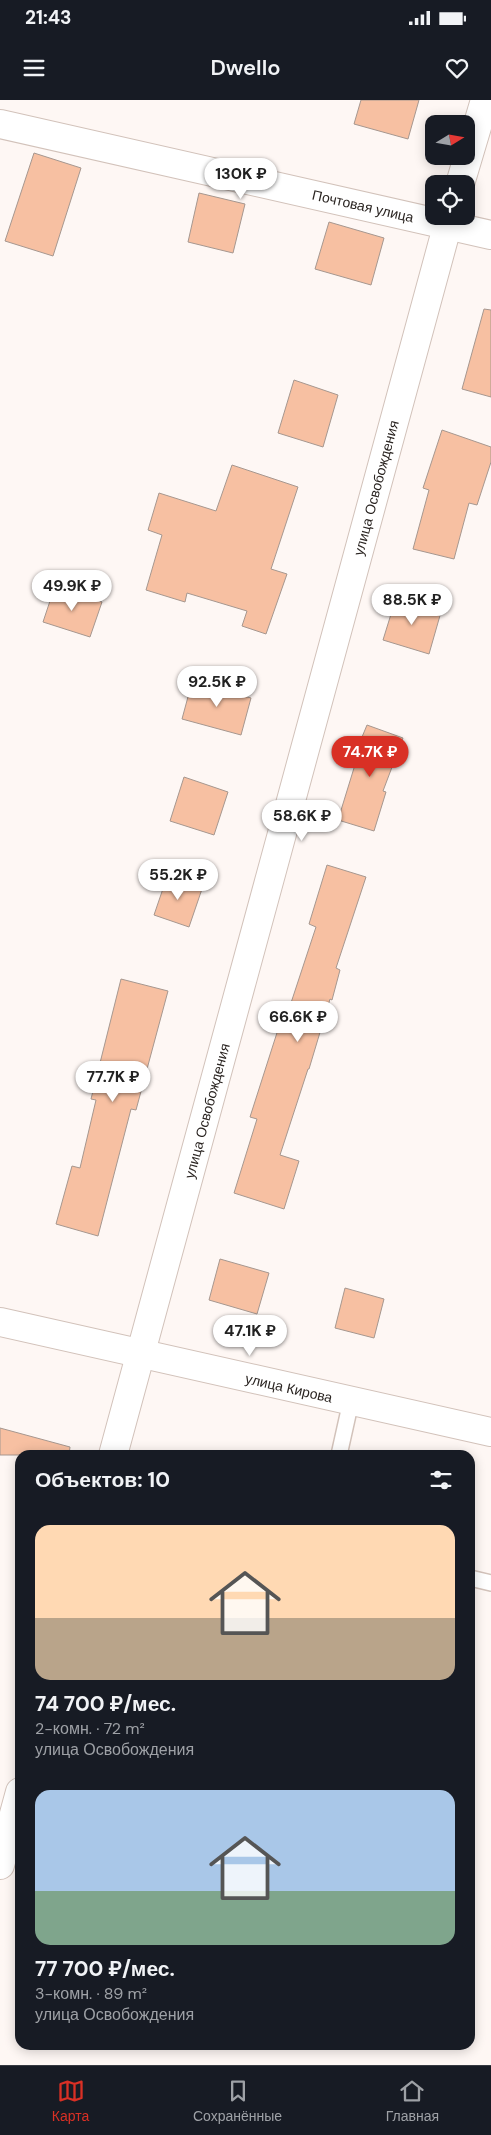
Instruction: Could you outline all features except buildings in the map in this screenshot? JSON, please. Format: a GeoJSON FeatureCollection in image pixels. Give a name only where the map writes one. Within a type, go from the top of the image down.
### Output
{"type":"FeatureCollection","features":[{"type":"Feature","properties":{"kind":"street"},"geometry":{"type":"LineString","coordinates":[[463,175],[485,100]]}},
{"type":"Feature","properties":{"kind":"street","name":"Почтовая улица"},"geometry":{"type":"LineString","coordinates":[[0,124],[425,216]]}},
{"type":"Feature","properties":{"kind":"street","name":"улица Освобождения"},"geometry":{"type":"LineString","coordinates":[[114,1450],[448,225]]}},
{"type":"Feature","properties":{"kind":"street","name":"Почтовая улица"},"geometry":{"type":"LineString","coordinates":[[461,225],[491,235]]}},
{"type":"Feature","properties":{"kind":"street","name":"улица Кирова"},"geometry":{"type":"LineString","coordinates":[[0,1322],[491,1432]]}},
{"type":"Feature","properties":{"kind":"street"},"geometry":{"type":"LineString","coordinates":[[0,1865],[15,1810]]}},
{"type":"Feature","properties":{"kind":"lane"},"geometry":{"type":"LineString","coordinates":[[340,1450],[351,1401]]}},
{"type":"Feature","properties":{"kind":"lane"},"geometry":{"type":"LineString","coordinates":[[475,1579],[491,1583]]}}]}
